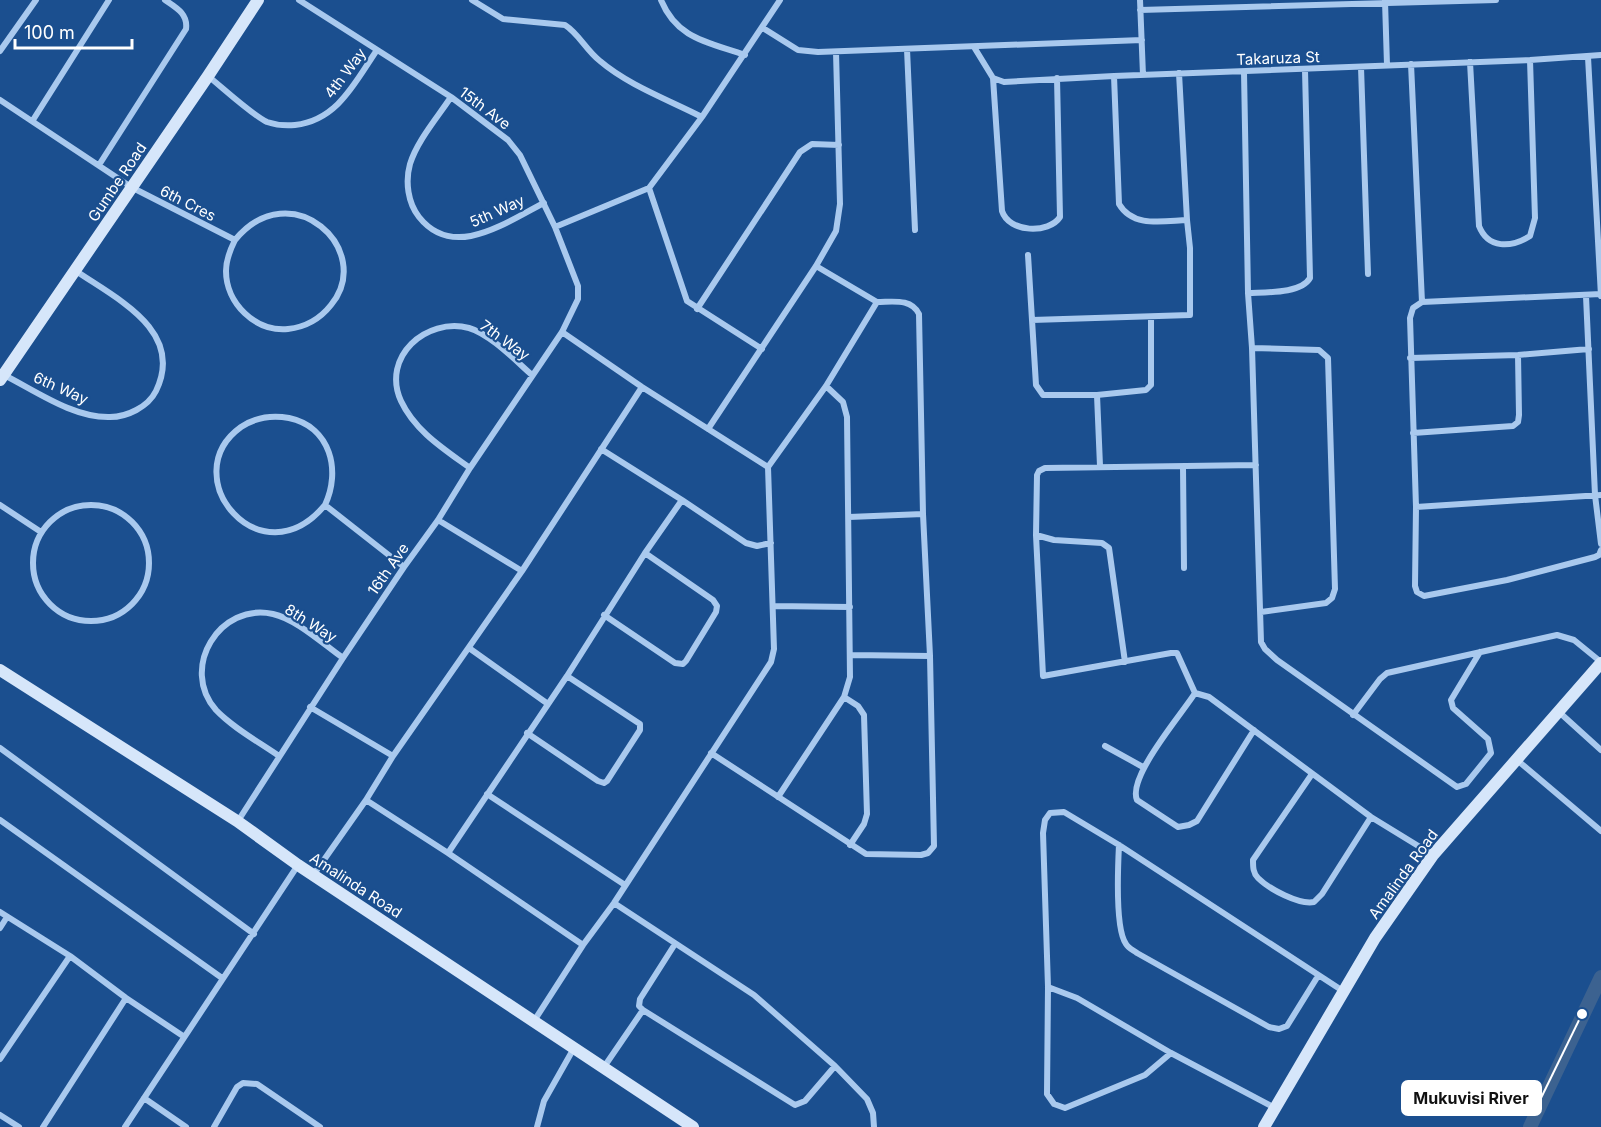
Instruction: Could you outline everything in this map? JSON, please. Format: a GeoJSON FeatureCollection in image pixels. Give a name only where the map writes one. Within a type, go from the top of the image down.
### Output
{"type":"FeatureCollection","features":[{"type":"Feature","properties":{"kind":"street"},"geometry":{"type":"LineString","coordinates":[[0,51],[36,0]]}},
{"type":"Feature","properties":{"kind":"street"},"geometry":{"type":"LineString","coordinates":[[33,120],[109,0]]}},
{"type":"Feature","properties":{"kind":"street"},"geometry":{"type":"LineString","coordinates":[[99,165],[186,29],[185,16],[165,0]]}},
{"type":"Feature","properties":{"kind":"street","name":"Gumbe Road"},"geometry":{"type":"LineString","coordinates":[[2,377],[258,0]]}},
{"type":"Feature","properties":{"kind":"street","name":"15th Ave"},"geometry":{"type":"LineString","coordinates":[[299,0],[450,97],[508,140],[520,155],[555,226],[578,286],[579,294],[576,305],[562,332]]}},
{"type":"Feature","properties":{"kind":"street"},"geometry":{"type":"LineString","coordinates":[[472,0],[503,19],[565,25],[572,29],[598,60],[615,72],[702,117]]}},
{"type":"Feature","properties":{"kind":"street"},"geometry":{"type":"LineString","coordinates":[[661,0],[667,15],[680,29],[696,38],[745,55]]}},
{"type":"Feature","properties":{"kind":"street"},"geometry":{"type":"LineString","coordinates":[[555,226],[649,188],[702,117],[780,0]]}},
{"type":"Feature","properties":{"kind":"street"},"geometry":{"type":"LineString","coordinates":[[1140,0],[1143,75]]}},
{"type":"Feature","properties":{"kind":"street"},"geometry":{"type":"LineString","coordinates":[[1140,10],[1496,0]]}},
{"type":"Feature","properties":{"kind":"street"},"geometry":{"type":"LineString","coordinates":[[1385,2],[1387,64]]}},
{"type":"Feature","properties":{"kind":"street"},"geometry":{"type":"LineString","coordinates":[[763,28],[798,50],[836,52],[1142,40]]}},
{"type":"Feature","properties":{"kind":"street"},"geometry":{"type":"LineString","coordinates":[[974,47],[993,78],[1002,211],[1008,223],[1015,227],[1049,226],[1056,223],[1060,217],[1057,78]]}},
{"type":"Feature","properties":{"kind":"street"},"geometry":{"type":"LineString","coordinates":[[907,49],[915,230]]}},
{"type":"Feature","properties":{"kind":"street","name":"4th Way"},"geometry":{"type":"LineString","coordinates":[[208,76],[265,121],[288,126],[308,123],[326,115],[336,107],[377,50]]}},
{"type":"Feature","properties":{"kind":"street"},"geometry":{"type":"LineString","coordinates":[[708,429],[816,266],[838,224],[840,204],[836,52]]}},
{"type":"Feature","properties":{"kind":"street","name":"Takaruza St"},"geometry":{"type":"LineString","coordinates":[[993,78],[1004,82],[1114,75],[1305,70],[1387,64],[1530,60],[1601,55]]}},
{"type":"Feature","properties":{"kind":"street"},"geometry":{"type":"LineString","coordinates":[[1588,57],[1601,296],[1422,302],[1413,308],[1410,318],[1410,358],[1416,507],[1415,586],[1417,592],[1424,596],[1507,580],[1595,557],[1601,550]]}},
{"type":"Feature","properties":{"kind":"street"},"geometry":{"type":"LineString","coordinates":[[1470,62],[1479,226],[1488,241],[1512,244],[1521,242],[1530,236],[1535,218],[1530,60]]}},
{"type":"Feature","properties":{"kind":"street"},"geometry":{"type":"LineString","coordinates":[[1411,64],[1422,302]]}},
{"type":"Feature","properties":{"kind":"street"},"geometry":{"type":"LineString","coordinates":[[1361,67],[1368,274]]}},
{"type":"Feature","properties":{"kind":"street"},"geometry":{"type":"LineString","coordinates":[[1248,293],[1295,289],[1307,284],[1310,278],[1305,70]]}},
{"type":"Feature","properties":{"kind":"street"},"geometry":{"type":"LineString","coordinates":[[1244,72],[1248,293],[1252,348],[1261,642],[1277,660],[1451,785],[1457,787],[1463,786],[1491,753],[1488,739],[1453,708],[1451,700],[1480,652]]}},
{"type":"Feature","properties":{"kind":"street"},"geometry":{"type":"LineString","coordinates":[[1032,320],[1190,315],[1190,248],[1179,73]]}},
{"type":"Feature","properties":{"kind":"street"},"geometry":{"type":"LineString","coordinates":[[1114,75],[1119,204],[1128,215],[1144,221],[1187,220]]}},
{"type":"Feature","properties":{"kind":"street","name":"5th Way"},"geometry":{"type":"LineString","coordinates":[[450,97],[410,165],[409,197],[413,210],[426,225],[444,235],[459,238],[473,237],[493,230],[544,203]]}},
{"type":"Feature","properties":{"kind":"street","name":"6th Cres"},"geometry":{"type":"LineString","coordinates":[[0,100],[131,187],[235,240]]}},
{"type":"Feature","properties":{"kind":"street"},"geometry":{"type":"LineString","coordinates":[[697,309],[800,152],[812,144],[839,145]]}},
{"type":"Feature","properties":{"kind":"street"},"geometry":{"type":"LineString","coordinates":[[649,188],[684,294],[690,304],[762,349]]}},
{"type":"Feature","properties":{"kind":"street"},"geometry":{"type":"LineString","coordinates":[[286,213],[302,216],[315,222],[327,231],[336,244],[341,258],[343,273],[334,302],[318,318],[297,328],[267,327],[253,320],[237,305],[227,284],[227,262],[235,240],[244,229],[271,214],[286,213]]}},
{"type":"Feature","properties":{"kind":"street"},"geometry":{"type":"LineString","coordinates":[[1028,255],[1036,385],[1043,395],[1097,395],[1146,390],[1151,385],[1151,318]]}},
{"type":"Feature","properties":{"kind":"street"},"geometry":{"type":"LineString","coordinates":[[711,753],[866,854],[921,855],[928,853],[934,846],[919,314],[913,305],[906,303],[877,302],[816,266]]}},
{"type":"Feature","properties":{"kind":"street","name":"6th Way"},"geometry":{"type":"LineString","coordinates":[[2,377],[78,412],[94,416],[111,417],[127,414],[142,407],[154,395],[160,383],[163,366],[157,336],[136,312],[76,271]]}},
{"type":"Feature","properties":{"kind":"street"},"geometry":{"type":"LineString","coordinates":[[1586,296],[1601,544]]}},
{"type":"Feature","properties":{"kind":"street"},"geometry":{"type":"LineString","coordinates":[[534,1021],[771,662],[774,650],[768,467],[826,386],[877,302]]}},
{"type":"Feature","properties":{"kind":"street","name":"7th Way"},"geometry":{"type":"LineString","coordinates":[[470,468],[429,438],[409,415],[400,399],[397,373],[399,362],[407,349],[417,338],[438,328],[452,326],[470,328],[482,334],[532,375]]}},
{"type":"Feature","properties":{"kind":"street"},"geometry":{"type":"LineString","coordinates":[[562,332],[642,387],[768,467]]}},
{"type":"Feature","properties":{"kind":"street","name":"16th Ave"},"geometry":{"type":"LineString","coordinates":[[237,821],[310,707],[438,520],[470,468],[562,332]]}},
{"type":"Feature","properties":{"kind":"street"},"geometry":{"type":"LineString","coordinates":[[1252,348],[1318,350],[1328,358],[1329,370],[1335,589],[1332,598],[1326,603],[1261,612]]}},
{"type":"Feature","properties":{"kind":"street"},"geometry":{"type":"LineString","coordinates":[[1410,358],[1518,355],[1588,349]]}},
{"type":"Feature","properties":{"kind":"street"},"geometry":{"type":"LineString","coordinates":[[1413,433],[1513,426],[1518,423],[1518,355]]}},
{"type":"Feature","properties":{"kind":"street"},"geometry":{"type":"LineString","coordinates":[[778,797],[844,697],[850,677],[846,408],[843,402],[826,386]]}},
{"type":"Feature","properties":{"kind":"street"},"geometry":{"type":"LineString","coordinates":[[314,874],[522,571],[642,387]]}},
{"type":"Feature","properties":{"kind":"street"},"geometry":{"type":"LineString","coordinates":[[1097,395],[1100,466]]}},
{"type":"Feature","properties":{"kind":"street"},"geometry":{"type":"LineString","coordinates":[[277,416],[306,425],[327,447],[332,461],[332,484],[325,505],[303,526],[288,531],[266,531],[244,524],[228,508],[218,488],[219,457],[225,444],[235,432],[248,423],[262,418],[277,416]]}},
{"type":"Feature","properties":{"kind":"street"},"geometry":{"type":"LineString","coordinates":[[601,449],[746,543],[757,546],[771,543]]}},
{"type":"Feature","properties":{"kind":"street"},"geometry":{"type":"LineString","coordinates":[[1256,465],[1100,466],[1046,468],[1039,471],[1037,475],[1036,535],[1043,676],[1177,653],[1196,693],[1209,697],[1371,816],[1433,855]]}},
{"type":"Feature","properties":{"kind":"street"},"geometry":{"type":"LineString","coordinates":[[1183,467],[1184,568]]}},
{"type":"Feature","properties":{"kind":"street"},"geometry":{"type":"LineString","coordinates":[[1416,507],[1598,495]]}},
{"type":"Feature","properties":{"kind":"street"},"geometry":{"type":"LineString","coordinates":[[448,854],[682,500]]}},
{"type":"Feature","properties":{"kind":"street"},"geometry":{"type":"LineString","coordinates":[[0,505],[41,532]]}},
{"type":"Feature","properties":{"kind":"street"},"geometry":{"type":"LineString","coordinates":[[93,505],[122,514],[138,530],[148,550],[147,580],[141,594],[131,606],[118,615],[104,620],[74,619],[60,613],[39,591],[34,576],[32,561],[41,532],[57,516],[78,507],[93,505]]}},
{"type":"Feature","properties":{"kind":"street"},"geometry":{"type":"LineString","coordinates":[[325,505],[404,567]]}},
{"type":"Feature","properties":{"kind":"street"},"geometry":{"type":"LineString","coordinates":[[849,517],[923,514]]}},
{"type":"Feature","properties":{"kind":"street"},"geometry":{"type":"LineString","coordinates":[[438,520],[522,571]]}},
{"type":"Feature","properties":{"kind":"street"},"geometry":{"type":"LineString","coordinates":[[1036,535],[1054,540],[1102,543],[1109,548],[1125,662]]}},
{"type":"Feature","properties":{"kind":"street"},"geometry":{"type":"LineString","coordinates":[[604,615],[675,663],[686,662],[716,612],[717,606],[713,600],[645,554]]}},
{"type":"Feature","properties":{"kind":"street"},"geometry":{"type":"LineString","coordinates":[[773,606],[850,607]]}},
{"type":"Feature","properties":{"kind":"street","name":"8th Way"},"geometry":{"type":"LineString","coordinates":[[279,756],[228,720],[216,710],[207,696],[202,680],[202,664],[206,648],[215,634],[227,623],[241,616],[257,613],[274,614],[289,620],[343,658]]}},
{"type":"Feature","properties":{"kind":"street"},"geometry":{"type":"LineString","coordinates":[[1353,715],[1387,673],[1557,635],[1574,640],[1601,662]]}},
{"type":"Feature","properties":{"kind":"street"},"geometry":{"type":"LineString","coordinates":[[469,648],[548,704]]}},
{"type":"Feature","properties":{"kind":"street"},"geometry":{"type":"LineString","coordinates":[[851,655],[930,656]]}},
{"type":"Feature","properties":{"kind":"street","name":"Amalinda Road"},"geometry":{"type":"LineString","coordinates":[[1264,1127],[1375,938],[1433,855],[1601,662]]}},
{"type":"Feature","properties":{"kind":"street","name":"Amalinda Road"},"geometry":{"type":"LineString","coordinates":[[0,670],[237,821],[298,865],[693,1127]]}},
{"type":"Feature","properties":{"kind":"street"},"geometry":{"type":"LineString","coordinates":[[527,733],[601,783],[607,781],[640,730],[640,724],[567,676]]}},
{"type":"Feature","properties":{"kind":"street"},"geometry":{"type":"LineString","coordinates":[[1196,693],[1143,768],[1136,790],[1137,800],[1178,827],[1197,821],[1254,730]]}},
{"type":"Feature","properties":{"kind":"street"},"geometry":{"type":"LineString","coordinates":[[844,697],[862,710],[864,727],[867,814],[864,824],[850,845]]}},
{"type":"Feature","properties":{"kind":"street"},"geometry":{"type":"LineString","coordinates":[[310,707],[393,756]]}},
{"type":"Feature","properties":{"kind":"street"},"geometry":{"type":"LineString","coordinates":[[1559,712],[1601,750]]}},
{"type":"Feature","properties":{"kind":"street"},"geometry":{"type":"LineString","coordinates":[[1105,746],[1143,768]]}},
{"type":"Feature","properties":{"kind":"street"},"geometry":{"type":"LineString","coordinates":[[0,748],[254,934]]}},
{"type":"Feature","properties":{"kind":"street"},"geometry":{"type":"LineString","coordinates":[[1517,759],[1601,831]]}},
{"type":"Feature","properties":{"kind":"street"},"geometry":{"type":"LineString","coordinates":[[1312,774],[1253,860],[1253,871],[1258,878],[1297,902],[1314,902],[1322,894],[1371,816]]}},
{"type":"Feature","properties":{"kind":"street"},"geometry":{"type":"LineString","coordinates":[[487,794],[625,885]]}},
{"type":"Feature","properties":{"kind":"street"},"geometry":{"type":"LineString","coordinates":[[366,800],[583,945]]}},
{"type":"Feature","properties":{"kind":"street"},"geometry":{"type":"LineString","coordinates":[[1171,1053],[1145,1075],[1065,1108],[1054,1104],[1047,1094],[1048,987],[1043,833],[1045,820],[1050,813],[1064,812],[1119,845],[1343,991]]}},
{"type":"Feature","properties":{"kind":"street"},"geometry":{"type":"LineString","coordinates":[[0,820],[222,978]]}},
{"type":"Feature","properties":{"kind":"street"},"geometry":{"type":"LineString","coordinates":[[1119,845],[1117,873],[1121,935],[1126,945],[1269,1028],[1279,1029],[1287,1026],[1318,976]]}},
{"type":"Feature","properties":{"kind":"street"},"geometry":{"type":"LineString","coordinates":[[125,1127],[298,865]]}},
{"type":"Feature","properties":{"kind":"street"},"geometry":{"type":"LineString","coordinates":[[614,903],[754,995],[835,1066],[867,1099],[873,1113],[874,1127]]}},
{"type":"Feature","properties":{"kind":"street"},"geometry":{"type":"LineString","coordinates":[[0,912],[70,956],[126,998],[183,1036]]}},
{"type":"Feature","properties":{"kind":"street"},"geometry":{"type":"LineString","coordinates":[[0,928],[8,917]]}},
{"type":"Feature","properties":{"kind":"street"},"geometry":{"type":"LineString","coordinates":[[675,944],[640,999],[639,1006],[643,1010],[795,1105],[806,1101],[835,1066]]}},
{"type":"Feature","properties":{"kind":"street"},"geometry":{"type":"LineString","coordinates":[[0,1059],[70,956]]}},
{"type":"Feature","properties":{"kind":"street"},"geometry":{"type":"LineString","coordinates":[[1048,987],[1077,998],[1171,1053],[1275,1108]]}},
{"type":"Feature","properties":{"kind":"street"},"geometry":{"type":"LineString","coordinates":[[43,1127],[126,998]]}},
{"type":"Feature","properties":{"kind":"street"},"geometry":{"type":"LineString","coordinates":[[604,1067],[643,1010]]}},
{"type":"Feature","properties":{"kind":"street"},"geometry":{"type":"LineString","coordinates":[[537,1127],[544,1101],[575,1048]]}},
{"type":"Feature","properties":{"kind":"street"},"geometry":{"type":"LineString","coordinates":[[214,1127],[237,1087],[243,1083],[257,1084],[320,1127]]}},
{"type":"Feature","properties":{"kind":"street"},"geometry":{"type":"LineString","coordinates":[[144,1098],[186,1127]]}},
{"type":"Feature","properties":{"kind":"street"},"geometry":{"type":"LineString","coordinates":[[0,1115],[19,1127]]}},
{"type":"Feature","properties":{"kind":"waterway"},"geometry":{"type":"LineString","coordinates":[[1530,1127],[1601,977]]}},
{"type":"Feature","properties":{"kind":"place","name":"Mukuvisi River"},"geometry":{"type":"Point","coordinates":[1582,1014]}}]}
